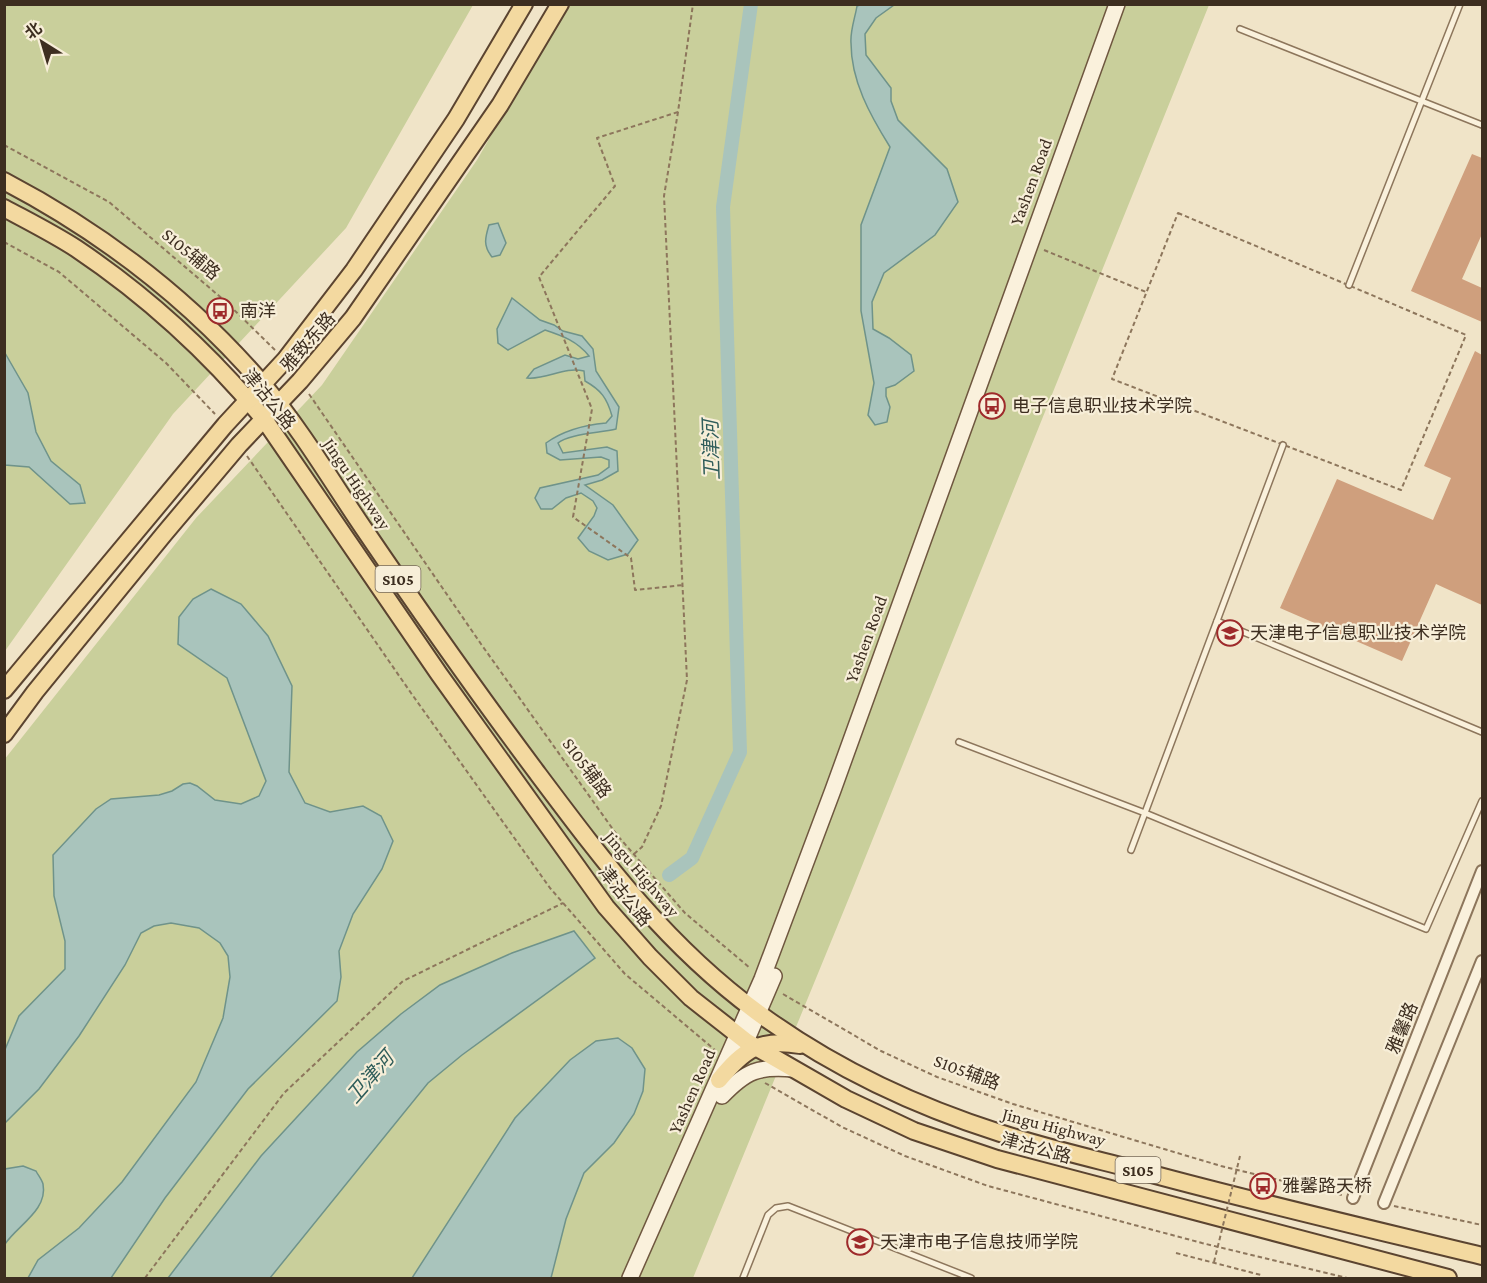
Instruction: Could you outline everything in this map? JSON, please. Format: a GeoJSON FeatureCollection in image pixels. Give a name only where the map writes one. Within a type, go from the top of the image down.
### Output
{"type":"FeatureCollection","features":[{"type":"Feature","properties":{"kind":"main road","name":"雅致东路"},"geometry":{"type":"LineString","coordinates":[[4,690],[225,425],[285,360],[354,270],[456,118],[524,4]]}},
{"type":"Feature","properties":{"kind":"main road","name":"雅致东路"},"geometry":{"type":"LineString","coordinates":[[4,734],[35,692],[164,534],[353,318],[500,105],[560,4]]}},
{"type":"Feature","properties":{"kind":"main road","name":"Jingu Highway"},"geometry":{"type":"LineString","coordinates":[[4,181],[91,232],[135,262],[172,292],[263,385],[279,404],[455,662],[596,852],[663,930],[755,1010],[806,1046],[866,1079],[925,1107],[1004,1135],[1215,1191],[1482,1256]]}},
{"type":"Feature","properties":{"kind":"main road","name":"津沽公路"},"geometry":{"type":"LineString","coordinates":[[4,208],[76,248],[133,289],[190,338],[248,400],[264,419],[439,674],[606,907],[650,957],[691,998],[747,1041],[792,1070],[914,1131],[997,1159],[1448,1278]]}},
{"type":"Feature","properties":{"kind":"main road"},"geometry":{"type":"LineString","coordinates":[[720,1088],[738,1064],[747,1041],[774,1041],[806,1046]]}},
{"type":"Feature","properties":{"kind":"street","name":"Yashen Road"},"geometry":{"type":"LineString","coordinates":[[766,982],[1117,4]]}},
{"type":"Feature","properties":{"kind":"street","name":"Yashen Road"},"geometry":{"type":"LineString","coordinates":[[747,1041],[755,1010],[1128,4]]}},
{"type":"Feature","properties":{"kind":"street","name":"雅馨路"},"geometry":{"type":"LineString","coordinates":[[1353,1198],[1482,871]]}},
{"type":"Feature","properties":{"kind":"street"},"geometry":{"type":"LineString","coordinates":[[1384,1203],[1482,961]]}},
{"type":"Feature","properties":{"kind":"street"},"geometry":{"type":"LineString","coordinates":[[738,1064],[792,1070]]}},
{"type":"Feature","properties":{"kind":"street","name":"Yashen Road"},"geometry":{"type":"LineString","coordinates":[[630,1278],[720,1088]]}},
{"type":"Feature","properties":{"kind":"street","name":"Yashen Road"},"geometry":{"type":"LineString","coordinates":[[641,1278],[720,1088]]}},
{"type":"Feature","properties":{"kind":"lane"},"geometry":{"type":"LineString","coordinates":[[1348,285],[1460,4]]}},
{"type":"Feature","properties":{"kind":"lane"},"geometry":{"type":"LineString","coordinates":[[1240,29],[1482,125]]}},
{"type":"Feature","properties":{"kind":"lane"},"geometry":{"type":"LineString","coordinates":[[1131,850],[1283,445]]}},
{"type":"Feature","properties":{"kind":"lane"},"geometry":{"type":"LineString","coordinates":[[1217,621],[1482,732]]}},
{"type":"Feature","properties":{"kind":"lane"},"geometry":{"type":"LineString","coordinates":[[959,742],[1145,813],[1426,929],[1482,801]]}},
{"type":"Feature","properties":{"kind":"lane"},"geometry":{"type":"LineString","coordinates":[[743,1278],[768,1215],[776,1208],[788,1206],[959,1276],[971,1278]]}},
{"type":"Feature","properties":{"kind":"path"},"geometry":{"type":"LineString","coordinates":[[634,854],[642,847],[661,806],[687,680],[664,196],[693,4]]}},
{"type":"Feature","properties":{"kind":"path"},"geometry":{"type":"LineString","coordinates":[[678,112],[597,138],[615,186],[539,277],[592,408],[573,517],[631,558],[635,590],[683,585]]}},
{"type":"Feature","properties":{"kind":"path","name":"S105辅路"},"geometry":{"type":"LineString","coordinates":[[4,145],[109,202],[225,301],[285,360]]}},
{"type":"Feature","properties":{"kind":"path"},"geometry":{"type":"LineString","coordinates":[[1178,213],[1466,335],[1401,490],[1112,379],[1146,292],[1178,213]]}},
{"type":"Feature","properties":{"kind":"path"},"geometry":{"type":"LineString","coordinates":[[4,242],[59,272],[166,363],[225,425]]}},
{"type":"Feature","properties":{"kind":"path"},"geometry":{"type":"LineString","coordinates":[[1038,247],[1146,292]]}},
{"type":"Feature","properties":{"kind":"path","name":"S105辅路"},"geometry":{"type":"LineString","coordinates":[[300,381],[617,835],[685,913],[766,982],[823,1019],[880,1051],[937,1077],[1013,1104],[1210,1163],[1353,1198]]}},
{"type":"Feature","properties":{"kind":"path"},"geometry":{"type":"LineString","coordinates":[[240,445],[411,693],[550,888],[625,974],[738,1064],[779,1092],[842,1127],[904,1156],[988,1186],[1202,1243],[1347,1278]]}},
{"type":"Feature","properties":{"kind":"path"},"geometry":{"type":"LineString","coordinates":[[145,1278],[284,1093],[403,981],[563,903]]}},
{"type":"Feature","properties":{"kind":"path"},"geometry":{"type":"LineString","coordinates":[[1214,1262],[1240,1156]]}},
{"type":"Feature","properties":{"kind":"path"},"geometry":{"type":"LineString","coordinates":[[1384,1203],[1482,1225]]}},
{"type":"Feature","properties":{"kind":"path"},"geometry":{"type":"LineString","coordinates":[[1176,1253],[1261,1275]]}},
{"type":"Feature","properties":{"kind":"green space"},"geometry":{"type":"Polygon","coordinates":[[[5,5],[473,5],[346,228],[173,414],[5,651],[5,5]]]}},
{"type":"Feature","properties":{"kind":"green space"},"geometry":{"type":"Polygon","coordinates":[[[566,5],[1209,5],[851,893],[693,1278],[5,1278],[4,760],[196,518],[322,385],[477,160],[566,5]]]}},
{"type":"Feature","properties":{"kind":"water"},"geometry":{"type":"Polygon","coordinates":[[[894,5],[876,18],[865,34],[866,55],[891,88],[891,101],[898,120],[947,169],[958,202],[935,235],[884,273],[872,302],[873,329],[911,355],[914,371],[895,385],[886,388],[890,407],[887,422],[875,425],[868,415],[874,383],[861,311],[861,225],[890,147],[875,123],[854,71],[851,34],[857,6],[894,5]]]}},
{"type":"Feature","properties":{"kind":"water"},"geometry":{"type":"Polygon","coordinates":[[[498,223],[506,243],[500,255],[492,257],[486,245],[487,234],[489,225],[498,223]]]}},
{"type":"Feature","properties":{"kind":"water"},"geometry":{"type":"Polygon","coordinates":[[[512,298],[540,320],[563,331],[582,336],[593,349],[596,371],[619,407],[616,429],[577,436],[558,443],[563,453],[607,447],[617,451],[618,471],[602,480],[585,485],[613,505],[638,540],[628,554],[608,560],[589,551],[578,538],[597,508],[593,501],[581,493],[566,498],[552,509],[541,509],[535,498],[540,488],[598,475],[609,467],[609,460],[601,457],[560,460],[547,453],[546,443],[574,429],[606,423],[612,416],[603,395],[585,381],[584,371],[569,370],[542,377],[527,378],[534,369],[565,355],[578,359],[589,356],[580,346],[545,330],[508,350],[498,343],[497,329],[512,298]]]}},
{"type":"Feature","properties":{"kind":"water"},"geometry":{"type":"Polygon","coordinates":[[[5,353],[28,393],[36,432],[51,461],[80,485],[85,503],[70,504],[29,467],[5,465],[5,353]]]}},
{"type":"Feature","properties":{"kind":"water"},"geometry":{"type":"Polygon","coordinates":[[[211,589],[241,604],[268,636],[292,686],[289,772],[305,803],[330,812],[363,806],[381,816],[393,841],[382,869],[353,914],[339,951],[341,977],[337,1001],[248,1089],[165,1198],[111,1278],[28,1278],[38,1260],[79,1228],[122,1182],[196,1082],[223,1018],[230,977],[228,956],[220,943],[199,928],[171,923],[154,926],[141,933],[125,965],[79,1036],[39,1089],[5,1123],[4,1052],[19,1016],[65,969],[65,941],[54,896],[53,855],[96,809],[111,799],[159,795],[190,783],[215,800],[241,804],[259,796],[266,781],[227,678],[178,644],[179,617],[193,599],[211,589]]]}},
{"type":"Feature","properties":{"kind":"water"},"geometry":{"type":"Polygon","coordinates":[[[574,931],[595,958],[462,1055],[428,1083],[270,1278],[168,1278],[261,1156],[357,1052],[401,1014],[440,985],[512,953],[574,931]]]}},
{"type":"Feature","properties":{"kind":"water"},"geometry":{"type":"Polygon","coordinates":[[[618,1038],[632,1048],[645,1069],[643,1091],[634,1114],[614,1143],[584,1173],[566,1219],[551,1278],[412,1278],[515,1118],[570,1060],[596,1041],[618,1038]]]}},
{"type":"Feature","properties":{"kind":"water"},"geometry":{"type":"Polygon","coordinates":[[[23,1166],[36,1171],[42,1182],[41,1202],[31,1217],[5,1244],[5,1169],[23,1166]]]}},
{"type":"Feature","properties":{"kind":"building"},"geometry":{"type":"Polygon","coordinates":[[[1472,154],[1482,158],[1482,234],[1462,279],[1482,288],[1482,322],[1411,291],[1472,154]]]}},
{"type":"Feature","properties":{"kind":"building"},"geometry":{"type":"Polygon","coordinates":[[[1475,351],[1482,355],[1482,605],[1436,584],[1402,661],[1280,608],[1337,479],[1433,520],[1451,478],[1424,466],[1475,351]]]}},
{"type":"Feature","properties":{"kind":"waterway","name":"卫津河"},"geometry":{"type":"LineString","coordinates":[[669,875],[692,858],[740,752],[723,207],[751,4]]}},
{"type":"Feature","properties":{"kind":"place","name":"南洋"},"geometry":{"type":"Point","coordinates":[220,311]}},
{"type":"Feature","properties":{"kind":"place","name":"电子信息职业技术学院"},"geometry":{"type":"Point","coordinates":[992,406]}},
{"type":"Feature","properties":{"kind":"place","name":"天津电子信息职业技术学院"},"geometry":{"type":"Point","coordinates":[1230,633]}},
{"type":"Feature","properties":{"kind":"place","name":"雅馨路天桥"},"geometry":{"type":"Point","coordinates":[1263,1186]}},
{"type":"Feature","properties":{"kind":"place","name":"天津市电子信息技师学院"},"geometry":{"type":"Point","coordinates":[860,1242]}}]}
